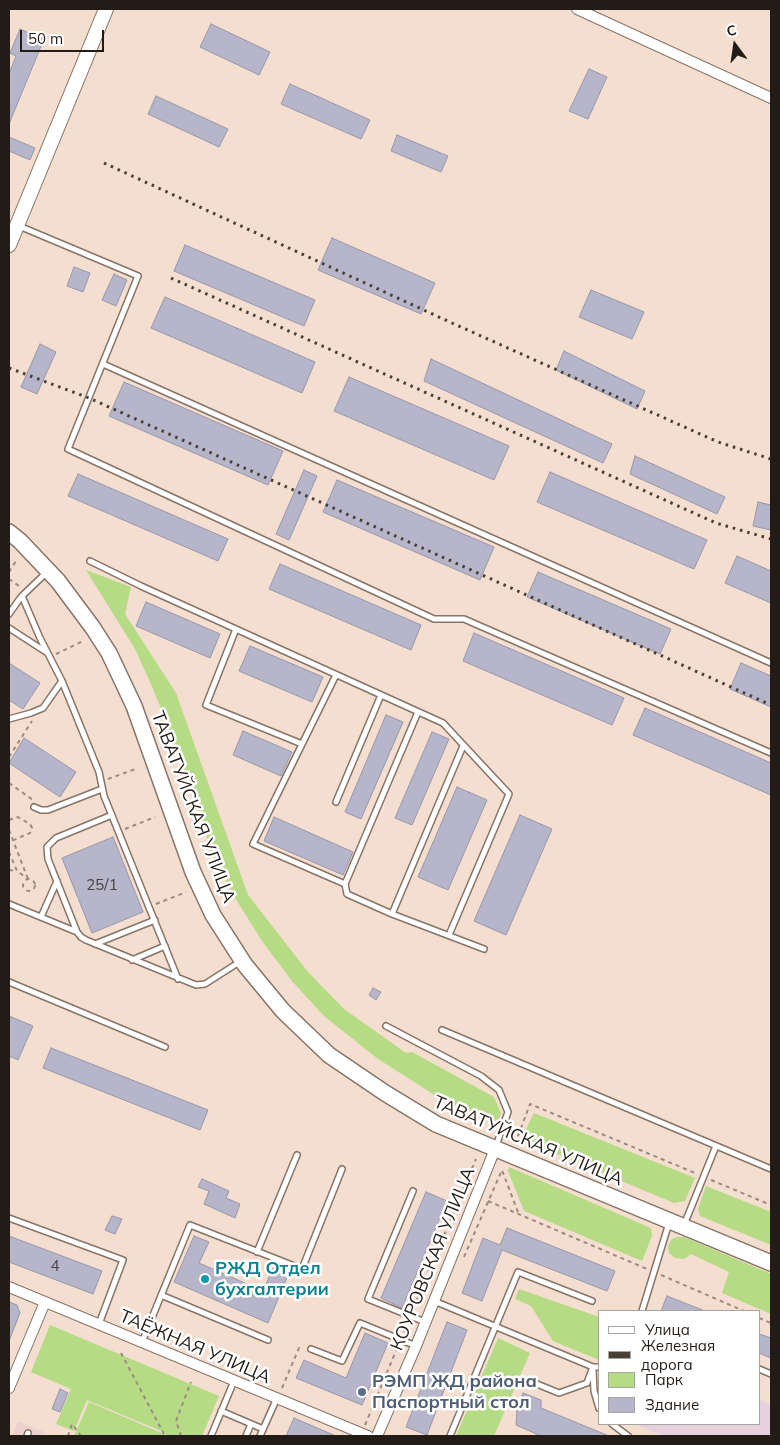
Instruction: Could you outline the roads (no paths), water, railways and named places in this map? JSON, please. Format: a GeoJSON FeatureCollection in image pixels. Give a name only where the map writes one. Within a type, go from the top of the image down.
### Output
{"type":"FeatureCollection","features":[{"type":"Feature","properties":{"kind":"main road"},"geometry":{"type":"LineString","coordinates":[[9,245],[106,9]]}},
{"type":"Feature","properties":{"kind":"main road","name":"ТАВАТУЙСКАЯ УЛИЦА"},"geometry":{"type":"LineString","coordinates":[[9,532],[48,571],[76,604],[110,653],[134,706],[193,872],[213,915],[242,960],[283,1012],[329,1055],[385,1093],[436,1124],[771,1263]]}},
{"type":"Feature","properties":{"kind":"street"},"geometry":{"type":"LineString","coordinates":[[577,9],[771,98]]}},
{"type":"Feature","properties":{"kind":"street","name":"КОУРОВСКАЯ УЛИЦА"},"geometry":{"type":"LineString","coordinates":[[377,1436],[416,1346],[495,1148]]}},
{"type":"Feature","properties":{"kind":"street","name":"ТАЁЖНАЯ УЛИЦА"},"geometry":{"type":"LineString","coordinates":[[9,1287],[365,1435]]}},
{"type":"Feature","properties":{"kind":"street"},"geometry":{"type":"LineString","coordinates":[[9,1388],[45,1302]]}},
{"type":"Feature","properties":{"kind":"lane"},"geometry":{"type":"LineString","coordinates":[[17,225],[138,276],[68,449],[434,619],[464,619],[771,753]]}},
{"type":"Feature","properties":{"kind":"lane"},"geometry":{"type":"LineString","coordinates":[[103,364],[771,663]]}},
{"type":"Feature","properties":{"kind":"lane"},"geometry":{"type":"LineString","coordinates":[[90,561],[236,630],[442,723],[509,794],[449,935]]}},
{"type":"Feature","properties":{"kind":"lane"},"geometry":{"type":"LineString","coordinates":[[9,614],[22,596],[48,571]]}},
{"type":"Feature","properties":{"kind":"lane"},"geometry":{"type":"LineString","coordinates":[[22,596],[48,655],[62,681],[99,772],[102,788],[118,831],[178,979]]}},
{"type":"Feature","properties":{"kind":"lane"},"geometry":{"type":"LineString","coordinates":[[9,628],[48,655]]}},
{"type":"Feature","properties":{"kind":"lane"},"geometry":{"type":"LineString","coordinates":[[236,630],[206,705],[302,744]]}},
{"type":"Feature","properties":{"kind":"lane"},"geometry":{"type":"LineString","coordinates":[[336,675],[253,844],[345,884]]}},
{"type":"Feature","properties":{"kind":"lane"},"geometry":{"type":"LineString","coordinates":[[9,719],[40,710],[46,706],[62,681]]}},
{"type":"Feature","properties":{"kind":"lane"},"geometry":{"type":"LineString","coordinates":[[336,802],[381,695]]}},
{"type":"Feature","properties":{"kind":"lane"},"geometry":{"type":"LineString","coordinates":[[418,712],[345,884],[347,894],[392,914],[484,949]]}},
{"type":"Feature","properties":{"kind":"lane"},"geometry":{"type":"LineString","coordinates":[[392,914],[463,746]]}},
{"type":"Feature","properties":{"kind":"lane"},"geometry":{"type":"LineString","coordinates":[[34,807],[48,810],[102,788]]}},
{"type":"Feature","properties":{"kind":"lane"},"geometry":{"type":"LineString","coordinates":[[112,815],[56,838],[50,842],[46,852],[77,932],[83,939],[193,985],[202,985],[242,960]]}},
{"type":"Feature","properties":{"kind":"lane"},"geometry":{"type":"LineString","coordinates":[[42,917],[56,881]]}},
{"type":"Feature","properties":{"kind":"lane"},"geometry":{"type":"LineString","coordinates":[[9,904],[77,932]]}},
{"type":"Feature","properties":{"kind":"lane"},"geometry":{"type":"LineString","coordinates":[[95,944],[155,920]]}},
{"type":"Feature","properties":{"kind":"lane"},"geometry":{"type":"LineString","coordinates":[[132,960],[165,946]]}},
{"type":"Feature","properties":{"kind":"lane"},"geometry":{"type":"LineString","coordinates":[[9,982],[165,1047]]}},
{"type":"Feature","properties":{"kind":"lane"},"geometry":{"type":"LineString","coordinates":[[386,1026],[481,1076],[499,1090],[508,1112],[495,1148]]}},
{"type":"Feature","properties":{"kind":"lane"},"geometry":{"type":"LineString","coordinates":[[442,1030],[771,1169]]}},
{"type":"Feature","properties":{"kind":"lane"},"geometry":{"type":"LineString","coordinates":[[642,1310],[655,1272],[676,1224],[704,1176],[716,1146]]}},
{"type":"Feature","properties":{"kind":"lane"},"geometry":{"type":"LineString","coordinates":[[257,1252],[297,1155]]}},
{"type":"Feature","properties":{"kind":"lane"},"geometry":{"type":"LineString","coordinates":[[142,1342],[190,1225],[302,1269],[342,1169]]}},
{"type":"Feature","properties":{"kind":"lane"},"geometry":{"type":"LineString","coordinates":[[413,1191],[368,1299],[425,1322]]}},
{"type":"Feature","properties":{"kind":"lane"},"geometry":{"type":"LineString","coordinates":[[9,1218],[123,1260],[99,1324]]}},
{"type":"Feature","properties":{"kind":"lane"},"geometry":{"type":"LineString","coordinates":[[450,1436],[518,1272],[592,1302]]}},
{"type":"Feature","properties":{"kind":"lane"},"geometry":{"type":"LineString","coordinates":[[161,1294],[268,1340]]}},
{"type":"Feature","properties":{"kind":"lane"},"geometry":{"type":"LineString","coordinates":[[434,1300],[596,1367]]}},
{"type":"Feature","properties":{"kind":"lane"},"geometry":{"type":"LineString","coordinates":[[311,1349],[342,1362],[360,1323],[416,1346]]}},
{"type":"Feature","properties":{"kind":"lane"},"geometry":{"type":"LineString","coordinates":[[532,1382],[559,1393],[587,1382],[596,1367]]}},
{"type":"Feature","properties":{"kind":"lane"},"geometry":{"type":"LineString","coordinates":[[596,1367],[594,1391],[598,1405]]}},
{"type":"Feature","properties":{"kind":"lane"},"geometry":{"type":"LineString","coordinates":[[211,1436],[234,1381]]}},
{"type":"Feature","properties":{"kind":"lane"},"geometry":{"type":"LineString","coordinates":[[260,1436],[277,1398]]}},
{"type":"Feature","properties":{"kind":"lane"},"geometry":{"type":"LineString","coordinates":[[221,1411],[263,1429]]}},
{"type":"Feature","properties":{"kind":"lane"},"geometry":{"type":"LineString","coordinates":[[246,1436],[251,1424]]}},
{"type":"Feature","properties":{"kind":"lane"},"geometry":{"type":"LineString","coordinates":[[613,1425],[628,1436]]}},
{"type":"Feature","properties":{"kind":"railway"},"geometry":{"type":"LineString","coordinates":[[104,163],[452,323],[718,442],[771,459]]}},
{"type":"Feature","properties":{"kind":"railway"},"geometry":{"type":"LineString","coordinates":[[171,278],[716,523],[771,539]]}},
{"type":"Feature","properties":{"kind":"railway"},"geometry":{"type":"LineString","coordinates":[[9,368],[89,398],[771,705]]}},
{"type":"Feature","properties":{"kind":"place","name":"РЖД Отдел бухгалтерии"},"geometry":{"type":"Point","coordinates":[205,1279]}},
{"type":"Feature","properties":{"kind":"place","name":"РЭМП ЖД района Паспортный стол"},"geometry":{"type":"Point","coordinates":[362,1392]}}]}
